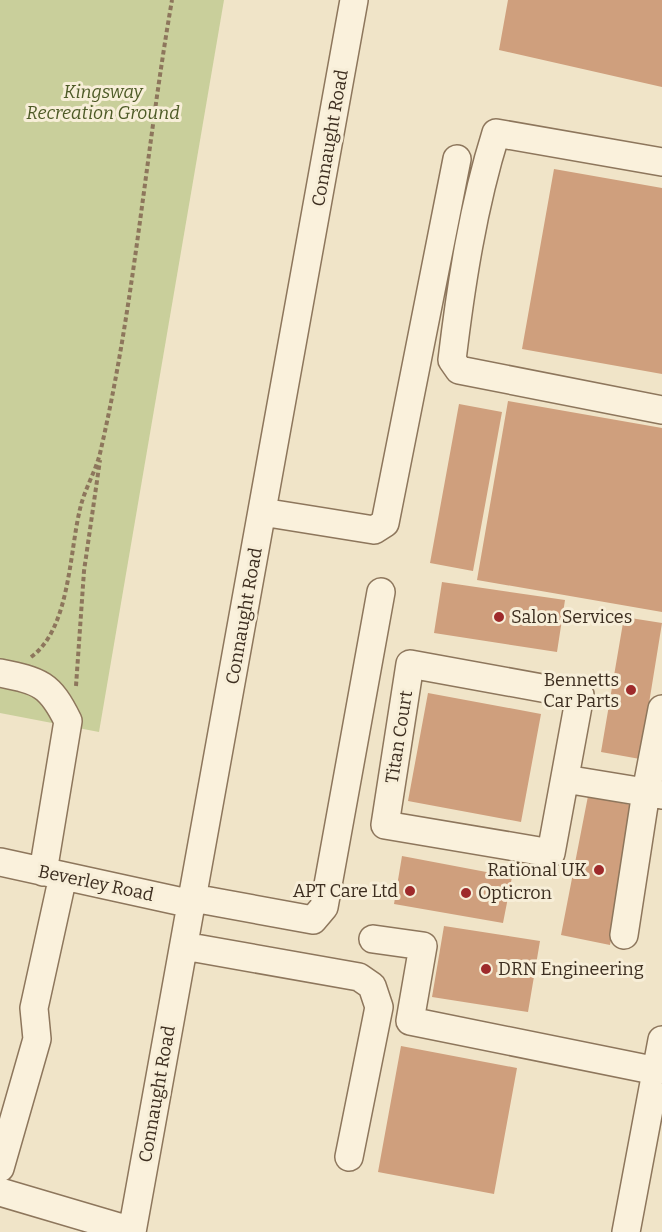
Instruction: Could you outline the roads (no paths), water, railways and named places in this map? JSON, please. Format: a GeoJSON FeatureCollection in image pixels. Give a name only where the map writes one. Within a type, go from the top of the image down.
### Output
{"type":"FeatureCollection","features":[{"type":"Feature","properties":{"kind":"street","name":"Connaught Road"},"geometry":{"type":"LineString","coordinates":[[132,1232],[354,0]]}},
{"type":"Feature","properties":{"kind":"street"},"geometry":{"type":"LineString","coordinates":[[662,162],[496,133],[487,160],[459,305],[452,360],[459,370],[662,410]]}},
{"type":"Feature","properties":{"kind":"street"},"geometry":{"type":"LineString","coordinates":[[262,512],[374,530],[385,523],[458,159]]}},
{"type":"Feature","properties":{"kind":"street","name":"Beverley Road"},"geometry":{"type":"LineString","coordinates":[[0,862],[192,901],[313,920],[324,907],[381,592]]}},
{"type":"Feature","properties":{"kind":"street","name":"Titan Court"},"geometry":{"type":"LineString","coordinates":[[410,664],[580,694],[565,779],[551,853],[385,825],[410,664]]}},
{"type":"Feature","properties":{"kind":"street"},"geometry":{"type":"LineString","coordinates":[[0,1168],[37,1039],[34,1008],[53,874],[68,721],[57,699],[47,687],[33,679],[3,674]]}},
{"type":"Feature","properties":{"kind":"street"},"geometry":{"type":"LineString","coordinates":[[624,935],[654,793],[662,708]]}},
{"type":"Feature","properties":{"kind":"street"},"geometry":{"type":"LineString","coordinates":[[565,779],[654,793]]}},
{"type":"Feature","properties":{"kind":"street"},"geometry":{"type":"LineString","coordinates":[[373,939],[423,946],[410,1021],[657,1071]]}},
{"type":"Feature","properties":{"kind":"street"},"geometry":{"type":"LineString","coordinates":[[184,946],[359,977],[372,986],[379,1007],[349,1157]]}},
{"type":"Feature","properties":{"kind":"street"},"geometry":{"type":"LineString","coordinates":[[626,1232],[662,1040]]}},
{"type":"Feature","properties":{"kind":"street"},"geometry":{"type":"LineString","coordinates":[[0,1192],[132,1232]]}},
{"type":"Feature","properties":{"kind":"place","name":"Salon Services"},"geometry":{"type":"Point","coordinates":[499,617]}},
{"type":"Feature","properties":{"kind":"place","name":"Bennetts Car Parts"},"geometry":{"type":"Point","coordinates":[631,690]}},
{"type":"Feature","properties":{"kind":"place","name":"Rational UK"},"geometry":{"type":"Point","coordinates":[599,870]}},
{"type":"Feature","properties":{"kind":"place","name":"APT Care Ltd"},"geometry":{"type":"Point","coordinates":[410,891]}},
{"type":"Feature","properties":{"kind":"place","name":"Opticron"},"geometry":{"type":"Point","coordinates":[466,893]}},
{"type":"Feature","properties":{"kind":"place","name":"DRN Engineering"},"geometry":{"type":"Point","coordinates":[486,969]}},
{"type":"Feature","properties":{"kind":"park label","name":"Kingsway Recreation Ground"},"geometry":{"type":"Point","coordinates":[103,102]}}]}
